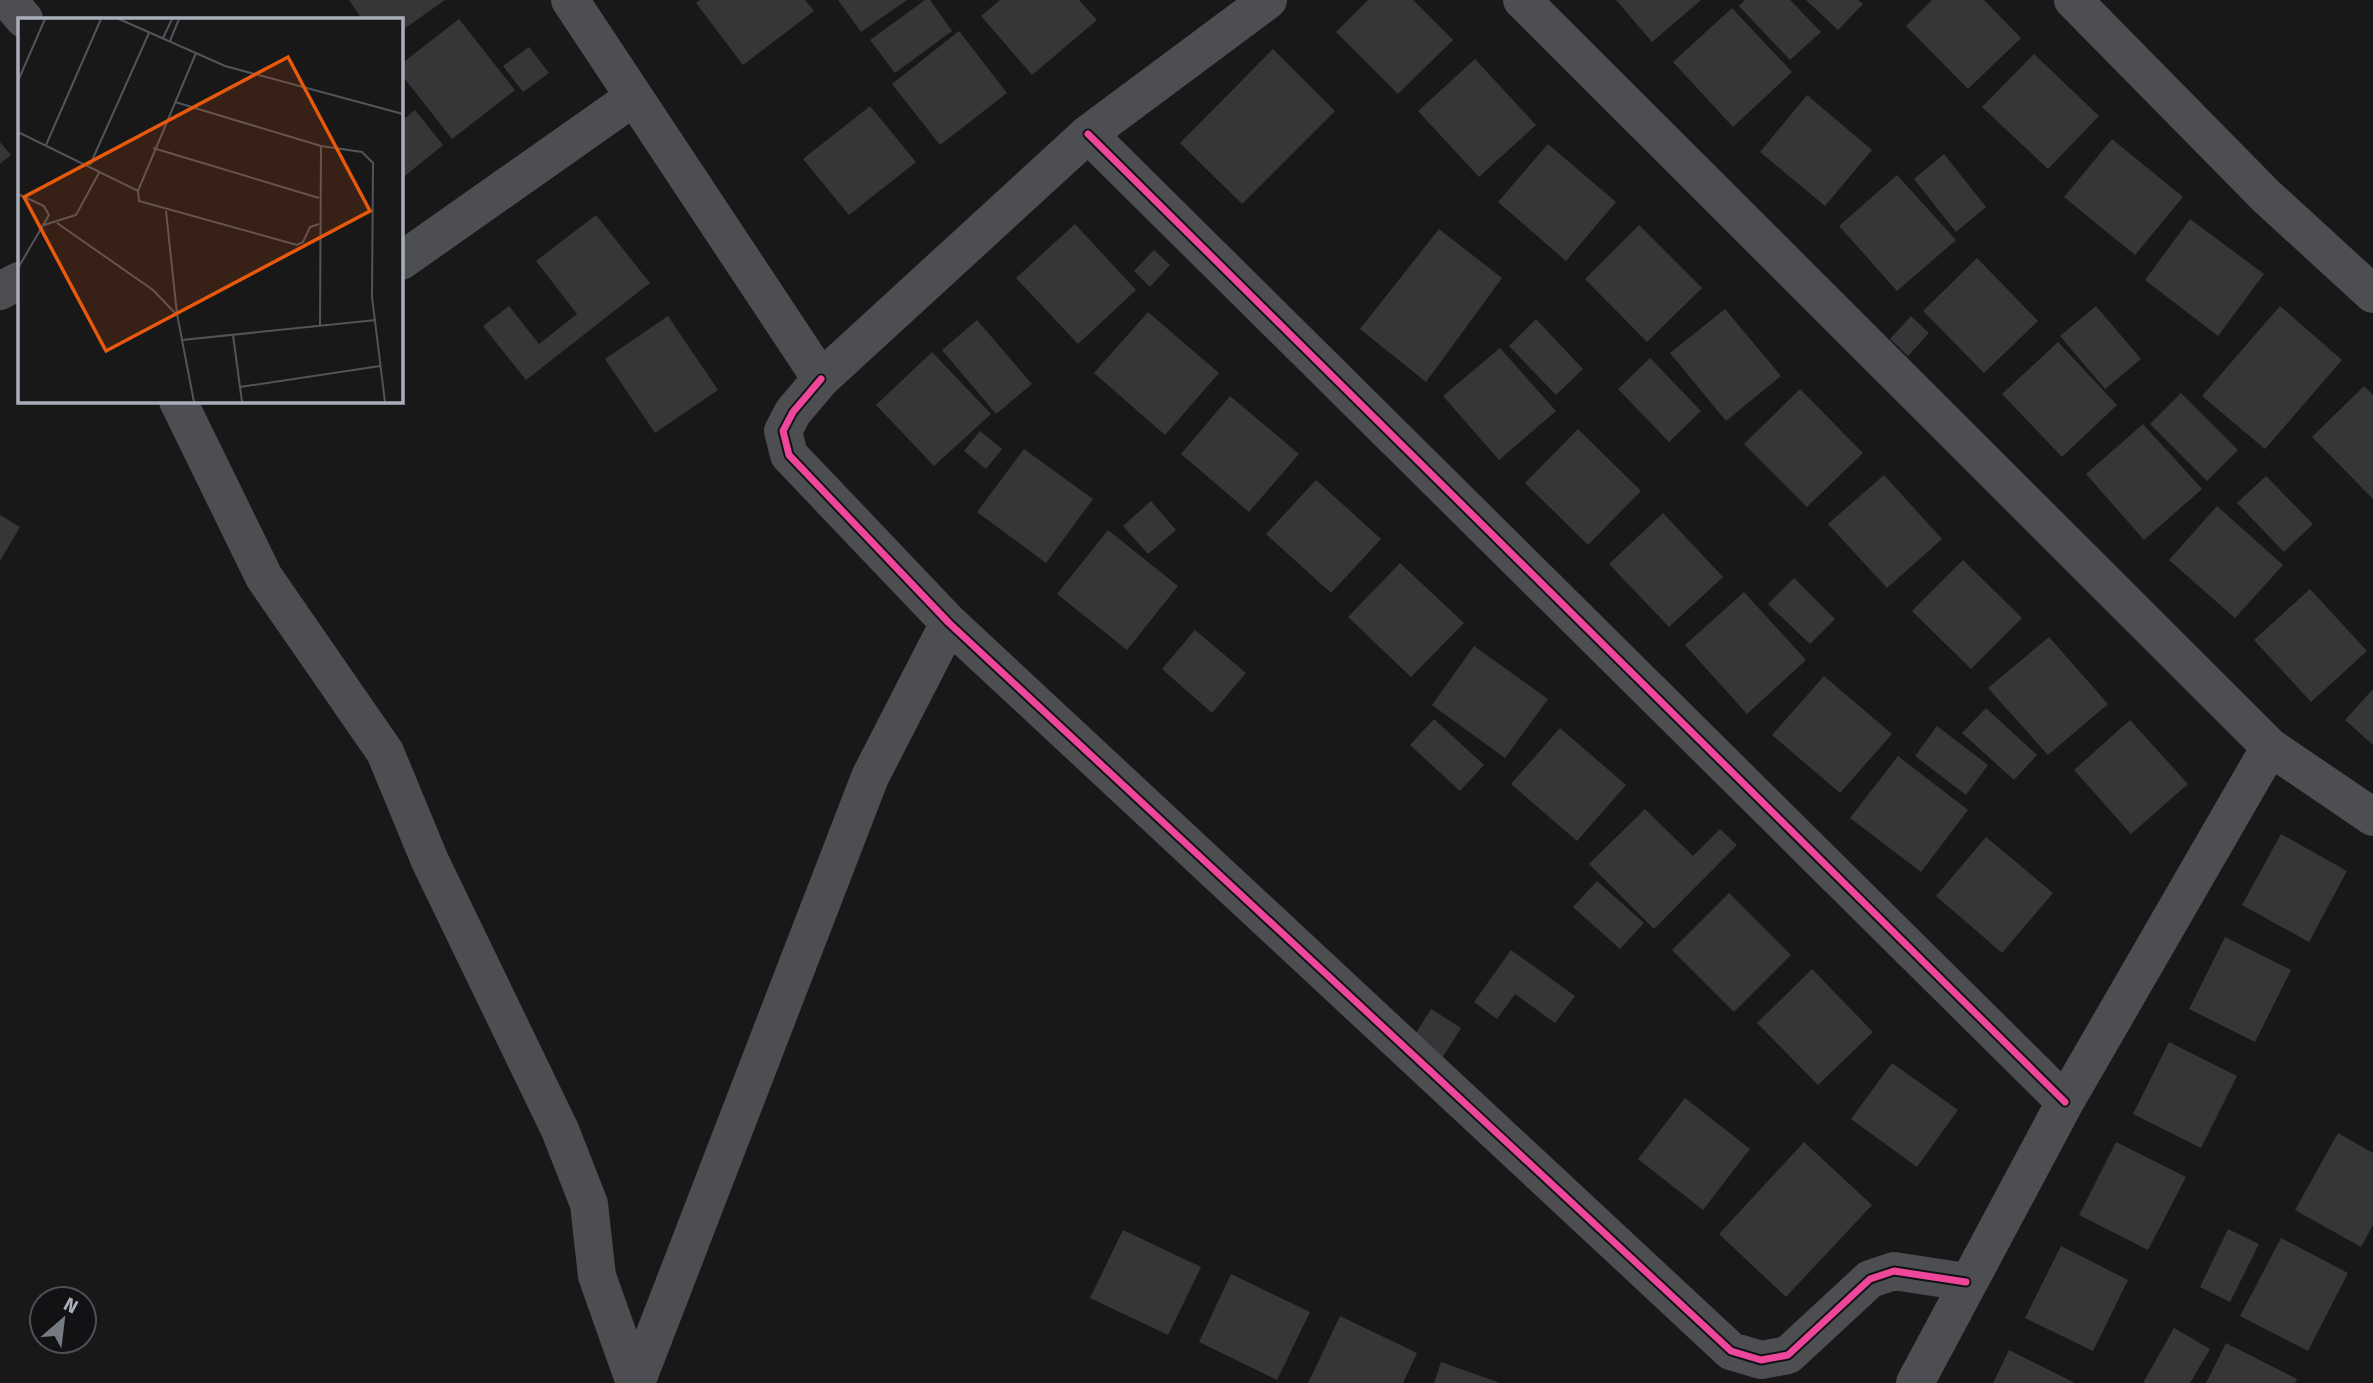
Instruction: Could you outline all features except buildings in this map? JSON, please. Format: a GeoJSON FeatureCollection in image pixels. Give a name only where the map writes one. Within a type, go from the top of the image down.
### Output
{"type":"FeatureCollection","features":[{"type":"Feature","properties":{"kind":"street"},"geometry":{"type":"LineString","coordinates":[[8,0],[23,18]]}},
{"type":"Feature","properties":{"kind":"street"},"geometry":{"type":"LineString","coordinates":[[1268,0],[1088,134],[821,379],[793,412],[783,431],[789,455],[949,623],[1731,1351],[1761,1360],[1787,1355],[1870,1279],[1894,1271],[1966,1282]]}},
{"type":"Feature","properties":{"kind":"street"},"geometry":{"type":"LineString","coordinates":[[1522,0],[2270,747],[2373,817]]}},
{"type":"Feature","properties":{"kind":"street"},"geometry":{"type":"LineString","coordinates":[[2073,0],[2266,196],[2373,294]]}},
{"type":"Feature","properties":{"kind":"street"},"geometry":{"type":"LineString","coordinates":[[585,5],[634,97],[821,379]]}},
{"type":"Feature","properties":{"kind":"street"},"geometry":{"type":"LineString","coordinates":[[402,260],[634,97]]}},
{"type":"Feature","properties":{"kind":"street"},"geometry":{"type":"LineString","coordinates":[[1088,134],[2065,1102]]}},
{"type":"Feature","properties":{"kind":"street"},"geometry":{"type":"LineString","coordinates":[[0,291],[18,282]]}},
{"type":"Feature","properties":{"kind":"street"},"geometry":{"type":"LineString","coordinates":[[178,402],[264,577],[385,752],[430,862],[561,1130],[589,1204],[597,1276],[636,1383]]}},
{"type":"Feature","properties":{"kind":"street"},"geometry":{"type":"LineString","coordinates":[[636,1383],[870,778],[949,623]]}},
{"type":"Feature","properties":{"kind":"street"},"geometry":{"type":"LineString","coordinates":[[1915,1383],[1966,1282],[2065,1102],[2270,747]]}},
{"type":"Feature","properties":{"kind":"cycle path"},"geometry":{"type":"LineString","coordinates":[[1088,134],[2065,1102]]}},
{"type":"Feature","properties":{"kind":"cycle path"},"geometry":{"type":"LineString","coordinates":[[821,379],[793,412],[783,431],[789,455],[949,623],[1731,1351],[1761,1360],[1788,1355],[1870,1279],[1894,1271],[1966,1282]]}}]}
